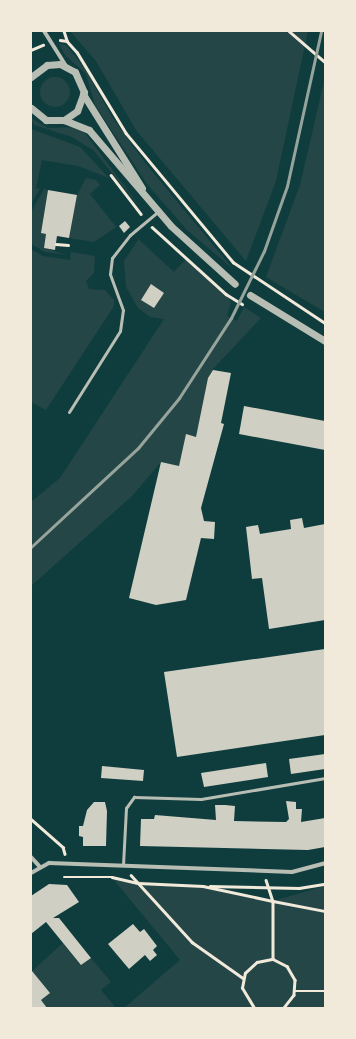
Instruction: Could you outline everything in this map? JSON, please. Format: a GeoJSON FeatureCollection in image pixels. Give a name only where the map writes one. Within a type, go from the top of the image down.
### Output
{"type":"FeatureCollection","features":[{"type":"Feature","properties":{"kind":"street"},"geometry":{"type":"LineString","coordinates":[[44,31],[66,66],[79,76],[83,94],[145,194]]}},
{"type":"Feature","properties":{"kind":"street"},"geometry":{"type":"LineString","coordinates":[[31,77],[47,65],[66,66]]}},
{"type":"Feature","properties":{"kind":"street"},"geometry":{"type":"LineString","coordinates":[[64,120],[77,111],[83,94]]}},
{"type":"Feature","properties":{"kind":"street"},"geometry":{"type":"LineString","coordinates":[[31,109],[46,120],[64,120],[89,130],[159,211],[200,255],[235,284]]}},
{"type":"Feature","properties":{"kind":"street"},"geometry":{"type":"LineString","coordinates":[[250,295],[325,341]]}},
{"type":"Feature","properties":{"kind":"street"},"geometry":{"type":"LineString","coordinates":[[31,856],[39,866]]}},
{"type":"Feature","properties":{"kind":"street"},"geometry":{"type":"LineString","coordinates":[[31,873],[39,866],[62,862],[292,872],[325,863]]}},
{"type":"Feature","properties":{"kind":"lane"},"geometry":{"type":"LineString","coordinates":[[69,412],[120,331],[123,310],[110,274],[112,258],[130,235],[159,211]]}},
{"type":"Feature","properties":{"kind":"lane"},"geometry":{"type":"LineString","coordinates":[[123,865],[126,808],[134,797],[201,799],[325,778]]}},
{"type":"Feature","properties":{"kind":"path"},"geometry":{"type":"LineString","coordinates":[[64,31],[67,41],[126,133],[233,262],[325,323]]}},
{"type":"Feature","properties":{"kind":"path"},"geometry":{"type":"LineString","coordinates":[[289,31],[325,62]]}},
{"type":"Feature","properties":{"kind":"path"},"geometry":{"type":"LineString","coordinates":[[31,50],[51,43],[67,41]]}},
{"type":"Feature","properties":{"kind":"path"},"geometry":{"type":"LineString","coordinates":[[56,244],[68,245]]}},
{"type":"Feature","properties":{"kind":"path"},"geometry":{"type":"LineString","coordinates":[[31,819],[64,847],[65,855]]}},
{"type":"Feature","properties":{"kind":"path"},"geometry":{"type":"LineString","coordinates":[[123,865],[192,942],[244,978]]}},
{"type":"Feature","properties":{"kind":"path"},"geometry":{"type":"LineString","coordinates":[[263,871],[273,901],[273,959]]}},
{"type":"Feature","properties":{"kind":"path"},"geometry":{"type":"LineString","coordinates":[[64,877],[112,877],[138,883],[203,886],[299,888],[325,884]]}},
{"type":"Feature","properties":{"kind":"path"},"geometry":{"type":"LineString","coordinates":[[203,886],[325,912]]}},
{"type":"Feature","properties":{"kind":"path"},"geometry":{"type":"LineString","coordinates":[[254,1008],[244,996],[244,978],[257,962],[273,959],[292,972],[295,991],[284,1008]]}},
{"type":"Feature","properties":{"kind":"path"},"geometry":{"type":"LineString","coordinates":[[295,991],[325,991]]}},
{"type":"Feature","properties":{"kind":"shaded area"},"geometry":{"type":"Polygon","coordinates":[[[70,31],[308,31],[276,181],[246,261],[136,130],[96,61],[70,31]]]}},
{"type":"Feature","properties":{"kind":"shaded area"},"geometry":{"type":"Polygon","coordinates":[[[59,44],[66,45],[84,67],[112,117],[146,164],[233,269],[187,230],[147,184],[95,105],[86,74],[65,55],[59,44]]]}},
{"type":"Feature","properties":{"kind":"shaded area"},"geometry":{"type":"Polygon","coordinates":[[[55,77],[66,81],[70,92],[66,103],[55,107],[44,103],[40,92],[44,81],[55,77]]]}},
{"type":"Feature","properties":{"kind":"shaded area"},"geometry":{"type":"Polygon","coordinates":[[[325,77],[325,312],[266,277],[300,185],[325,77]]]}},
{"type":"Feature","properties":{"kind":"shaded area"},"geometry":{"type":"Polygon","coordinates":[[[31,118],[48,128],[74,127],[85,133],[144,212],[93,150],[72,137],[34,125],[31,118]]]}},
{"type":"Feature","properties":{"kind":"shaded area"},"geometry":{"type":"Polygon","coordinates":[[[31,129],[80,147],[109,178],[78,166],[42,160],[36,188],[40,189],[31,204],[31,129]]]}},
{"type":"Feature","properties":{"kind":"shaded area"},"geometry":{"type":"Polygon","coordinates":[[[86,178],[96,180],[100,185],[90,194],[116,227],[125,221],[94,242],[69,238],[77,195],[86,178]]]}},
{"type":"Feature","properties":{"kind":"shaded area"},"geometry":{"type":"Polygon","coordinates":[[[44,189],[48,190],[41,232],[46,234],[44,248],[67,255],[45,252],[31,244],[31,212],[44,189]]]}},
{"type":"Feature","properties":{"kind":"shaded area"},"geometry":{"type":"Polygon","coordinates":[[[135,236],[174,272],[186,259],[226,294],[231,302],[227,316],[237,321],[244,307],[261,318],[213,369],[196,437],[186,435],[179,466],[161,462],[132,496],[31,586],[31,502],[60,478],[164,319],[150,317],[138,308],[126,287],[124,261],[138,240],[135,236]]]}},
{"type":"Feature","properties":{"kind":"shaded area"},"geometry":{"type":"Polygon","coordinates":[[[31,249],[43,256],[70,260],[71,252],[95,256],[94,273],[86,281],[89,289],[105,290],[114,300],[114,306],[46,410],[31,402],[31,249]]]}},
{"type":"Feature","properties":{"kind":"shaded area"},"geometry":{"type":"Polygon","coordinates":[[[113,879],[203,886],[273,901],[325,886],[325,1008],[124,1008],[180,960],[113,879]]]}},
{"type":"Feature","properties":{"kind":"shaded area"},"geometry":{"type":"Polygon","coordinates":[[[63,943],[81,965],[91,958],[111,982],[101,990],[116,1008],[47,1008],[41,1000],[50,993],[32,971],[63,943]]]}},
{"type":"Feature","properties":{"kind":"building"},"geometry":{"type":"Polygon","coordinates":[[[48,190],[77,195],[69,238],[57,236],[55,250],[44,248],[46,234],[41,233],[48,190]]]}},
{"type":"Feature","properties":{"kind":"building"},"geometry":{"type":"Polygon","coordinates":[[[125,221],[130,227],[124,233],[119,226],[125,221]]]}},
{"type":"Feature","properties":{"kind":"building"},"geometry":{"type":"Polygon","coordinates":[[[151,284],[164,293],[154,308],[141,300],[151,284]]]}},
{"type":"Feature","properties":{"kind":"building"},"geometry":{"type":"Polygon","coordinates":[[[213,370],[231,373],[221,423],[224,424],[201,508],[204,521],[215,522],[214,539],[201,538],[186,600],[156,605],[129,598],[161,462],[179,466],[186,434],[196,437],[208,378],[213,370]]]}},
{"type":"Feature","properties":{"kind":"building"},"geometry":{"type":"Polygon","coordinates":[[[244,406],[325,421],[325,450],[239,434],[244,406]]]}},
{"type":"Feature","properties":{"kind":"building"},"geometry":{"type":"Polygon","coordinates":[[[302,518],[304,528],[325,524],[325,620],[269,629],[262,578],[252,579],[246,527],[258,525],[260,534],[291,529],[290,520],[302,518]]]}},
{"type":"Feature","properties":{"kind":"building"},"geometry":{"type":"Polygon","coordinates":[[[325,649],[325,735],[177,757],[164,672],[325,649]]]}},
{"type":"Feature","properties":{"kind":"building"},"geometry":{"type":"Polygon","coordinates":[[[325,754],[325,769],[291,774],[289,759],[325,754]]]}},
{"type":"Feature","properties":{"kind":"building"},"geometry":{"type":"Polygon","coordinates":[[[266,763],[268,777],[204,787],[201,773],[266,763]]]}},
{"type":"Feature","properties":{"kind":"building"},"geometry":{"type":"Polygon","coordinates":[[[102,766],[144,770],[143,781],[101,778],[102,766]]]}},
{"type":"Feature","properties":{"kind":"building"},"geometry":{"type":"Polygon","coordinates":[[[286,801],[296,802],[296,809],[302,809],[301,822],[325,818],[325,847],[308,850],[140,846],[141,819],[154,819],[155,815],[216,820],[215,805],[225,805],[235,806],[234,821],[286,822],[289,819],[286,801]]]}},
{"type":"Feature","properties":{"kind":"building"},"geometry":{"type":"Polygon","coordinates":[[[94,802],[105,802],[107,811],[106,846],[83,846],[83,837],[79,836],[79,826],[83,826],[87,810],[94,802]]]}},
{"type":"Feature","properties":{"kind":"building"},"geometry":{"type":"Polygon","coordinates":[[[49,884],[67,885],[79,902],[53,918],[59,918],[91,958],[81,965],[46,922],[31,934],[31,896],[49,884]]]}},
{"type":"Feature","properties":{"kind":"building"},"geometry":{"type":"Polygon","coordinates":[[[133,924],[140,932],[144,929],[157,946],[153,950],[157,955],[150,961],[145,955],[129,969],[108,944],[133,924]]]}},
{"type":"Feature","properties":{"kind":"building"},"geometry":{"type":"Polygon","coordinates":[[[32,971],[50,993],[41,1000],[47,1008],[31,1008],[32,971]]]}},
{"type":"Feature","properties":{"kind":"railway"},"geometry":{"type":"LineString","coordinates":[[31,547],[138,448],[179,398],[231,318],[264,251],[287,186],[321,31]]}}]}
